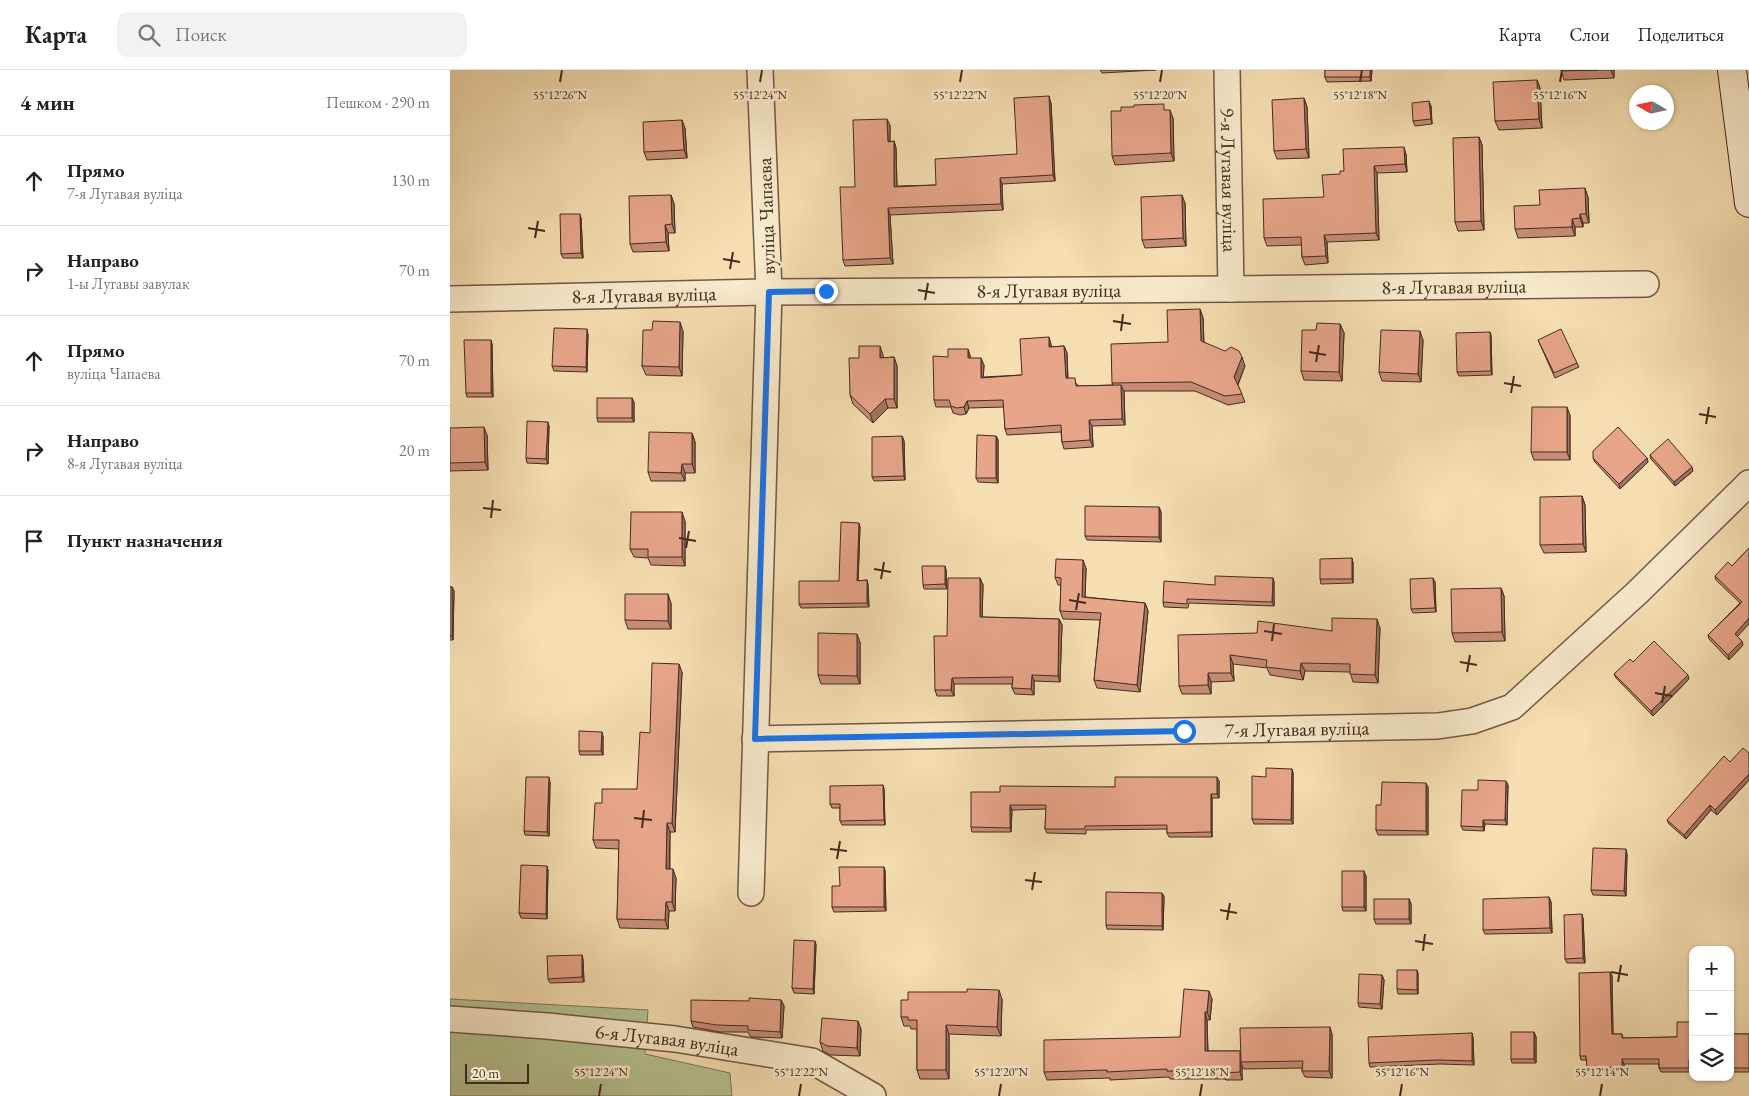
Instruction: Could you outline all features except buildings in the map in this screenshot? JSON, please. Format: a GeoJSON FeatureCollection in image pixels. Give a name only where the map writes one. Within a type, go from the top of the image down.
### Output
{"type":"FeatureCollection","features":[{"type":"Feature","properties":{"kind":"street","name":"вуліца Чапаева"},"geometry":{"type":"LineString","coordinates":[[751,893],[769,292],[760,70]]}},
{"type":"Feature","properties":{"kind":"street","name":"9-я Лугавая вуліца"},"geometry":{"type":"LineString","coordinates":[[1227,70],[1231,289]]}},
{"type":"Feature","properties":{"kind":"street"},"geometry":{"type":"LineString","coordinates":[[1732,70],[1749,203]]}},
{"type":"Feature","properties":{"kind":"street","name":"8-я Лугавая вуліца"},"geometry":{"type":"LineString","coordinates":[[450,299],[769,292],[1646,284]]}},
{"type":"Feature","properties":{"kind":"street","name":"7-я Лугавая вуліца"},"geometry":{"type":"LineString","coordinates":[[755,739],[1438,726],[1472,721],[1512,706],[1638,592],[1749,483]]}},
{"type":"Feature","properties":{"kind":"street","name":"6-я Лугавая вуліца"},"geometry":{"type":"LineString","coordinates":[[450,1019],[548,1026],[675,1039],[812,1061],[873,1096]]}},
{"type":"Feature","properties":{"kind":"green space"},"geometry":{"type":"Polygon","coordinates":[[[450,999],[648,1010],[645,1054],[730,1073],[732,1096],[450,1096],[450,999]]]}},
{"type":"Feature","properties":{"kind":"route"},"geometry":{"type":"LineString","coordinates":[[826,291],[769,292],[755,739],[1184,731]]}}]}
